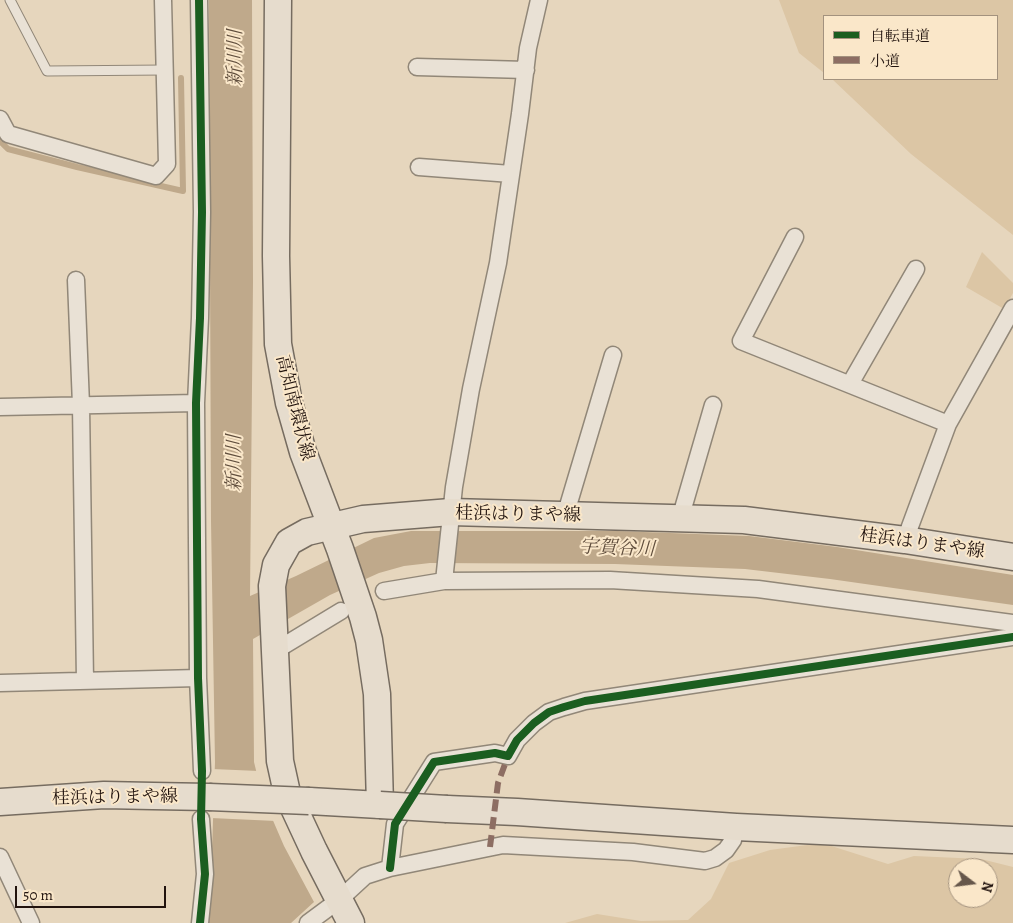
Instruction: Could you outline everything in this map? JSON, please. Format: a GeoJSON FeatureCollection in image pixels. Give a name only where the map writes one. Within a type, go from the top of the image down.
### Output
{"type":"FeatureCollection","features":[{"type":"Feature","properties":{"kind":"main road","name":"高知南環状線"},"geometry":{"type":"LineString","coordinates":[[278,0],[276,246],[278,344],[288,403],[303,452],[335,538],[349,604],[369,640],[377,694],[380,805]]}},
{"type":"Feature","properties":{"kind":"main road","name":"桂浜はりまや線"},"geometry":{"type":"LineString","coordinates":[[351,923],[287,793],[280,761],[272,586],[276,565],[289,542],[307,532],[335,538],[362,519],[451,520],[564,516],[744,520],[905,540],[1013,557]]}},
{"type":"Feature","properties":{"kind":"main road","name":"桂浜はりまや線"},"geometry":{"type":"LineString","coordinates":[[0,802],[104,796],[152,796],[205,808],[309,801],[527,813],[736,828],[1013,840]]}},
{"type":"Feature","properties":{"kind":"street"},"geometry":{"type":"LineString","coordinates":[[0,120],[8,134],[156,176],[168,164],[163,0]]}},
{"type":"Feature","properties":{"kind":"street"},"geometry":{"type":"LineString","coordinates":[[199,0],[202,212],[196,403],[198,678],[202,772]]}},
{"type":"Feature","properties":{"kind":"street"},"geometry":{"type":"LineString","coordinates":[[445,576],[454,487],[471,388],[498,263],[528,48],[539,0]]}},
{"type":"Feature","properties":{"kind":"street"},"geometry":{"type":"LineString","coordinates":[[417,67],[526,70]]}},
{"type":"Feature","properties":{"kind":"street"},"geometry":{"type":"LineString","coordinates":[[419,167],[511,174]]}},
{"type":"Feature","properties":{"kind":"street"},"geometry":{"type":"LineString","coordinates":[[795,237],[742,341],[948,424]]}},
{"type":"Feature","properties":{"kind":"street"},"geometry":{"type":"LineString","coordinates":[[850,384],[916,269]]}},
{"type":"Feature","properties":{"kind":"street"},"geometry":{"type":"LineString","coordinates":[[76,280],[81,405],[85,681]]}},
{"type":"Feature","properties":{"kind":"street"},"geometry":{"type":"LineString","coordinates":[[905,540],[948,424],[1013,308]]}},
{"type":"Feature","properties":{"kind":"street"},"geometry":{"type":"LineString","coordinates":[[564,516],[614,355]]}},
{"type":"Feature","properties":{"kind":"street"},"geometry":{"type":"LineString","coordinates":[[0,407],[196,403]]}},
{"type":"Feature","properties":{"kind":"street"},"geometry":{"type":"LineString","coordinates":[[680,518],[713,405]]}},
{"type":"Feature","properties":{"kind":"street"},"geometry":{"type":"LineString","coordinates":[[384,591],[445,576],[610,580],[758,588],[1013,624]]}},
{"type":"Feature","properties":{"kind":"street"},"geometry":{"type":"LineString","coordinates":[[275,642],[349,604]]}},
{"type":"Feature","properties":{"kind":"street"},"geometry":{"type":"LineString","coordinates":[[390,868],[395,824],[434,762],[494,753],[508,756],[517,740],[534,722],[549,712],[585,701],[1013,637]]}},
{"type":"Feature","properties":{"kind":"street"},"geometry":{"type":"LineString","coordinates":[[0,684],[198,678]]}},
{"type":"Feature","properties":{"kind":"street"},"geometry":{"type":"LineString","coordinates":[[200,923],[205,874],[205,808]]}},
{"type":"Feature","properties":{"kind":"street"},"geometry":{"type":"LineString","coordinates":[[308,923],[339,900],[365,876],[390,868],[503,845],[633,852],[705,861],[715,858],[726,850],[733,840],[736,828]]}},
{"type":"Feature","properties":{"kind":"street"},"geometry":{"type":"LineString","coordinates":[[0,857],[31,923]]}},
{"type":"Feature","properties":{"kind":"lane"},"geometry":{"type":"LineString","coordinates":[[10,0],[47,71],[165,70]]}},
{"type":"Feature","properties":{"kind":"shaded area"},"geometry":{"type":"Polygon","coordinates":[[[779,0],[1013,0],[1013,235],[911,154],[833,80],[998,80],[998,15],[823,15],[823,72],[799,53],[779,0]]]}},
{"type":"Feature","properties":{"kind":"shaded area"},"geometry":{"type":"Polygon","coordinates":[[[982,252],[1013,283],[1013,293],[1004,309],[966,287],[982,252]]]}},
{"type":"Feature","properties":{"kind":"shaded area"},"geometry":{"type":"Polygon","coordinates":[[[822,843],[888,864],[914,856],[959,858],[948,858],[948,908],[998,908],[998,863],[1013,867],[1013,923],[565,923],[597,914],[641,921],[688,920],[711,899],[729,863],[770,850],[822,843]]]}},
{"type":"Feature","properties":{"kind":"water"},"geometry":{"type":"Polygon","coordinates":[[[209,0],[252,0],[253,282],[250,596],[374,538],[411,531],[617,531],[749,536],[837,547],[1013,575],[1013,605],[745,569],[615,564],[430,563],[404,566],[379,573],[330,595],[253,639],[254,762],[262,795],[284,846],[314,902],[291,923],[207,923],[211,879],[215,762],[211,521],[209,0]]]}},
{"type":"Feature","properties":{"kind":"pier"},"geometry":{"type":"Polygon","coordinates":[[[212,769],[259,771],[265,794],[276,821],[211,818],[212,769]]]}},
{"type":"Feature","properties":{"kind":"waterway"},"geometry":{"type":"LineString","coordinates":[[0,141],[8,149],[183,191],[181,78]]}},
{"type":"Feature","properties":{"kind":"marked path"},"geometry":{"type":"LineString","coordinates":[[490,847],[498,783],[508,756]]}},
{"type":"Feature","properties":{"kind":"cycle path"},"geometry":{"type":"LineString","coordinates":[[199,0],[202,212],[196,403],[198,678],[202,771],[201,819],[205,874],[200,923]]}},
{"type":"Feature","properties":{"kind":"cycle path"},"geometry":{"type":"LineString","coordinates":[[390,868],[395,824],[434,762],[495,753],[508,756],[517,740],[534,723],[549,712],[585,701],[1013,637]]}},
{"type":"Feature","properties":{"kind":"water label","name":"新川川"},"geometry":{"type":"Point","coordinates":[236,58]}},
{"type":"Feature","properties":{"kind":"water label","name":"新川川"},"geometry":{"type":"Point","coordinates":[235,463]}},
{"type":"Feature","properties":{"kind":"water label","name":"宇賀谷川"},"geometry":{"type":"Point","coordinates":[617,549]}}]}
